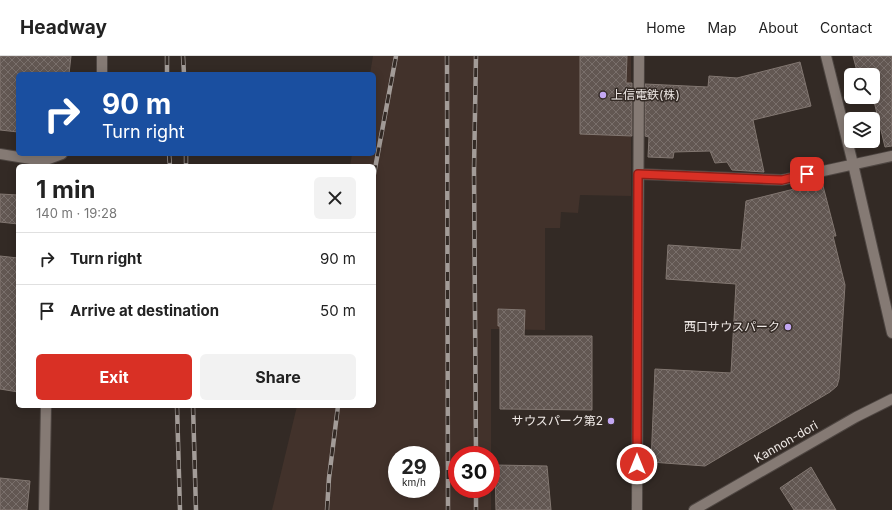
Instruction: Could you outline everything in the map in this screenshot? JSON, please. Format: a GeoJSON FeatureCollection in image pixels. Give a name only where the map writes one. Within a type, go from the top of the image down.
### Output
{"type":"FeatureCollection","features":[{"type":"Feature","properties":{"kind":"street"},"geometry":{"type":"LineString","coordinates":[[102,56],[102,72]]}},
{"type":"Feature","properties":{"kind":"street"},"geometry":{"type":"LineString","coordinates":[[637,510],[639,56]]}},
{"type":"Feature","properties":{"kind":"street"},"geometry":{"type":"LineString","coordinates":[[826,56],[853,164],[892,333]]}},
{"type":"Feature","properties":{"kind":"street"},"geometry":{"type":"LineString","coordinates":[[0,154],[45,164],[59,156]]}},
{"type":"Feature","properties":{"kind":"street"},"geometry":{"type":"LineString","coordinates":[[638,174],[782,180],[892,156]]}},
{"type":"Feature","properties":{"kind":"street","name":"Kannon-dori"},"geometry":{"type":"LineString","coordinates":[[694,510],[856,417],[892,399]]}},
{"type":"Feature","properties":{"kind":"street"},"geometry":{"type":"LineString","coordinates":[[44,510],[46,408]]}},
{"type":"Feature","properties":{"kind":"shaded area"},"geometry":{"type":"Polygon","coordinates":[[[373,56],[631,56],[631,196],[580,195],[578,213],[561,212],[560,228],[545,228],[545,330],[491,329],[491,446],[448,446],[448,498],[491,498],[491,510],[272,510],[297,408],[376,408],[376,164],[350,164],[352,156],[376,156],[376,72],[370,72],[373,56]]]}},
{"type":"Feature","properties":{"kind":"building"},"geometry":{"type":"Polygon","coordinates":[[[0,56],[71,56],[69,72],[16,72],[16,132],[0,130],[0,56]]]}},
{"type":"Feature","properties":{"kind":"building","name":"上信電鉄(株)"},"geometry":{"type":"Polygon","coordinates":[[[580,56],[627,56],[626,83],[632,83],[632,136],[580,134],[580,56]]]}},
{"type":"Feature","properties":{"kind":"building"},"geometry":{"type":"Polygon","coordinates":[[[853,56],[892,56],[892,146],[885,147],[880,126],[880,112],[877,112],[875,104],[880,104],[880,68],[856,68],[853,56]]]}},
{"type":"Feature","properties":{"kind":"building"},"geometry":{"type":"Polygon","coordinates":[[[800,62],[811,106],[753,120],[764,172],[732,170],[727,162],[715,163],[710,151],[674,152],[673,158],[648,157],[649,137],[645,136],[645,84],[708,87],[709,76],[737,78],[800,62]]]}},
{"type":"Feature","properties":{"kind":"building","name":"西口サウスパーク"},"geometry":{"type":"Polygon","coordinates":[[[822,182],[836,236],[833,236],[845,285],[839,379],[837,386],[830,392],[705,466],[651,462],[655,369],[731,373],[736,284],[666,279],[668,245],[741,250],[746,201],[822,182]]]}},
{"type":"Feature","properties":{"kind":"building"},"geometry":{"type":"Polygon","coordinates":[[[0,194],[16,195],[16,224],[0,222],[0,194]]]}},
{"type":"Feature","properties":{"kind":"building"},"geometry":{"type":"Polygon","coordinates":[[[0,256],[16,258],[16,392],[0,389],[0,256]]]}},
{"type":"Feature","properties":{"kind":"building"},"geometry":{"type":"Polygon","coordinates":[[[498,309],[525,310],[524,336],[592,336],[592,410],[500,409],[500,326],[498,326],[498,309]]]}},
{"type":"Feature","properties":{"kind":"building"},"geometry":{"type":"Polygon","coordinates":[[[500,465],[547,466],[551,510],[496,510],[496,498],[500,498],[500,465]]]}},
{"type":"Feature","properties":{"kind":"building"},"geometry":{"type":"Polygon","coordinates":[[[811,467],[836,510],[794,510],[780,488],[811,467]]]}},
{"type":"Feature","properties":{"kind":"building"},"geometry":{"type":"Polygon","coordinates":[[[0,478],[30,481],[27,510],[0,510],[0,478]]]}},
{"type":"Feature","properties":{"kind":"railway"},"geometry":{"type":"LineString","coordinates":[[167,56],[167,72]]}},
{"type":"Feature","properties":{"kind":"railway"},"geometry":{"type":"LineString","coordinates":[[183,56],[184,72]]}},
{"type":"Feature","properties":{"kind":"railway"},"geometry":{"type":"LineString","coordinates":[[376,164],[396,56]]}},
{"type":"Feature","properties":{"kind":"railway"},"geometry":{"type":"LineString","coordinates":[[447,56],[448,510]]}},
{"type":"Feature","properties":{"kind":"railway"},"geometry":{"type":"LineString","coordinates":[[476,56],[474,170],[476,446]]}},
{"type":"Feature","properties":{"kind":"railway"},"geometry":{"type":"LineString","coordinates":[[169,156],[170,164]]}},
{"type":"Feature","properties":{"kind":"railway"},"geometry":{"type":"LineString","coordinates":[[186,156],[186,164]]}},
{"type":"Feature","properties":{"kind":"railway"},"geometry":{"type":"LineString","coordinates":[[177,408],[180,510]]}},
{"type":"Feature","properties":{"kind":"railway"},"geometry":{"type":"LineString","coordinates":[[193,408],[196,510]]}},
{"type":"Feature","properties":{"kind":"railway"},"geometry":{"type":"LineString","coordinates":[[327,510],[329,478],[338,408]]}},
{"type":"Feature","properties":{"kind":"railway"},"geometry":{"type":"LineString","coordinates":[[476,498],[476,510]]}},
{"type":"Feature","properties":{"kind":"place","name":"上信電鉄(株)"},"geometry":{"type":"Point","coordinates":[603,95]}},
{"type":"Feature","properties":{"kind":"place","name":"西口サウスパーク"},"geometry":{"type":"Point","coordinates":[788,327]}},
{"type":"Feature","properties":{"kind":"place","name":"サウスパーク第2"},"geometry":{"type":"Point","coordinates":[611,421]}},
{"type":"Feature","properties":{"kind":"route"},"geometry":{"type":"LineString","coordinates":[[637,464],[638,174],[782,180],[807,174]]}}]}
